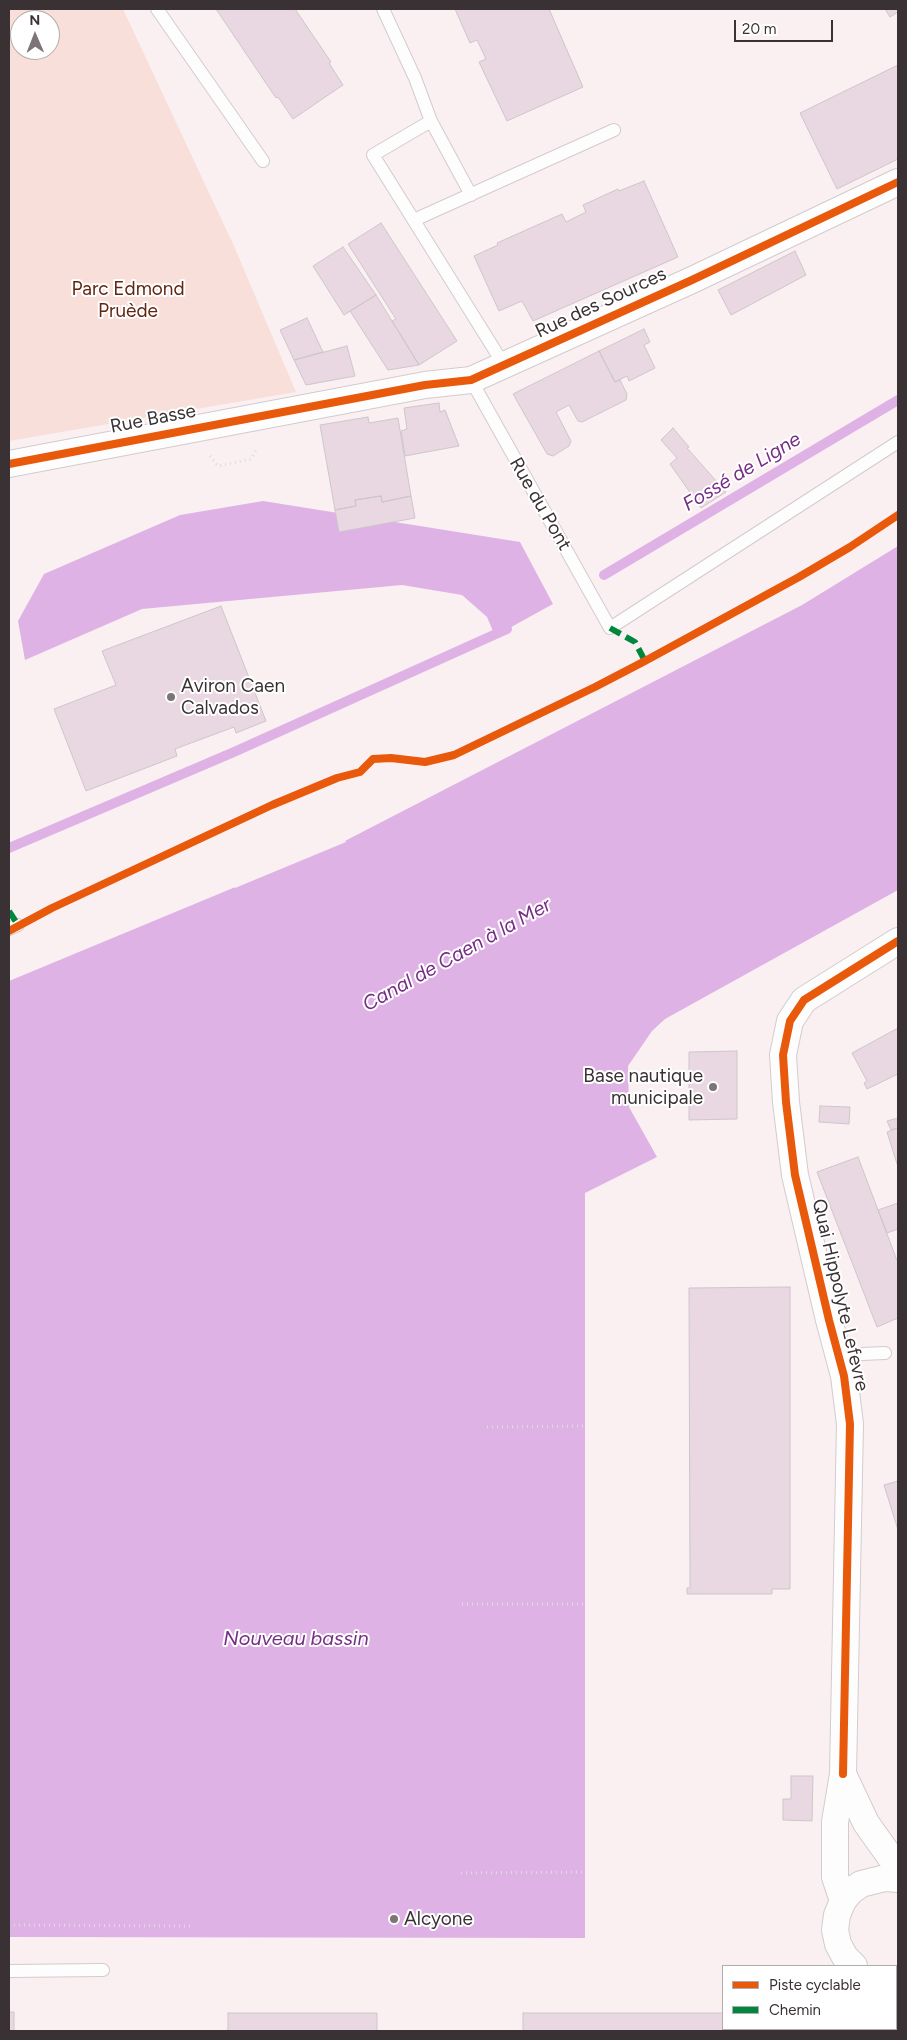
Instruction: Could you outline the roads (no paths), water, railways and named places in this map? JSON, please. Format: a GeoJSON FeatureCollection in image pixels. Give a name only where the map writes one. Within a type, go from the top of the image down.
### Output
{"type":"FeatureCollection","features":[{"type":"Feature","properties":{"kind":"street","name":"Rue des Sources"},"geometry":{"type":"LineString","coordinates":[[304,410],[425,385],[471,380],[898,182]]}},
{"type":"Feature","properties":{"kind":"street","name":"Rue Basse"},"geometry":{"type":"LineString","coordinates":[[9,464],[188,429],[304,410]]}},
{"type":"Feature","properties":{"kind":"street","name":"Quai Hippolyte Lefevre"},"geometry":{"type":"LineString","coordinates":[[843,1902],[835,1877],[835,1822],[843,1774],[850,1424],[844,1376],[795,1175],[786,1102],[783,1055],[790,1020],[804,1000],[898,941]]}},
{"type":"Feature","properties":{"kind":"street","name":"Quai Hippolyte Lefevre"},"geometry":{"type":"LineString","coordinates":[[843,1774],[866,1823],[898,1868]]}},
{"type":"Feature","properties":{"kind":"street"},"geometry":{"type":"LineString","coordinates":[[853,1965],[845,1957],[835,1955],[837,1915],[843,1902],[850,1891],[861,1884],[873,1879],[898,1879]]}},
{"type":"Feature","properties":{"kind":"lane"},"geometry":{"type":"LineString","coordinates":[[157,9],[262,161]]}},
{"type":"Feature","properties":{"kind":"lane"},"geometry":{"type":"LineString","coordinates":[[383,9],[415,78],[431,121],[471,194]]}},
{"type":"Feature","properties":{"kind":"lane"},"geometry":{"type":"LineString","coordinates":[[431,121],[373,155],[504,365]]}},
{"type":"Feature","properties":{"kind":"lane"},"geometry":{"type":"LineString","coordinates":[[414,220],[614,130]]}},
{"type":"Feature","properties":{"kind":"lane","name":"Rue du Pont"},"geometry":{"type":"LineString","coordinates":[[471,380],[610,628],[898,442]]}},
{"type":"Feature","properties":{"kind":"lane"},"geometry":{"type":"LineString","coordinates":[[839,1354],[885,1353]]}},
{"type":"Feature","properties":{"kind":"lane"},"geometry":{"type":"LineString","coordinates":[[9,1971],[103,1970]]}},
{"type":"Feature","properties":{"kind":"water"},"geometry":{"type":"Polygon","coordinates":[[[263,501],[520,542],[553,604],[495,636],[487,617],[462,595],[402,585],[142,609],[25,660],[18,621],[44,574],[180,515],[263,501]]]}},
{"type":"Feature","properties":{"kind":"water"},"geometry":{"type":"Polygon","coordinates":[[[898,546],[898,890],[665,1019],[652,1031],[628,1066],[629,1107],[657,1157],[585,1193],[585,1938],[9,1937],[9,981],[339,844],[802,605],[898,546]]]}},
{"type":"Feature","properties":{"kind":"waterway","name":"Fossé de Ligne"},"geometry":{"type":"LineString","coordinates":[[604,575],[898,400]]}},
{"type":"Feature","properties":{"kind":"waterway"},"geometry":{"type":"LineString","coordinates":[[9,848],[234,752],[507,629]]}},
{"type":"Feature","properties":{"kind":"place","name":"Aviron Caen Calvados"},"geometry":{"type":"Point","coordinates":[171,697]}},
{"type":"Feature","properties":{"kind":"place","name":"Base nautique municipale"},"geometry":{"type":"Point","coordinates":[713,1087]}},
{"type":"Feature","properties":{"kind":"place","name":"Alcyone"},"geometry":{"type":"Point","coordinates":[394,1919]}},
{"type":"Feature","properties":{"kind":"park label","name":"Parc Edmond Pruède"},"geometry":{"type":"Point","coordinates":[128,300]}},
{"type":"Feature","properties":{"kind":"water label","name":"Canal de Caen à la Mer"},"geometry":{"type":"Point","coordinates":[457,955]}},
{"type":"Feature","properties":{"kind":"water label","name":"Nouveau bassin"},"geometry":{"type":"Point","coordinates":[296,1639]}}]}
